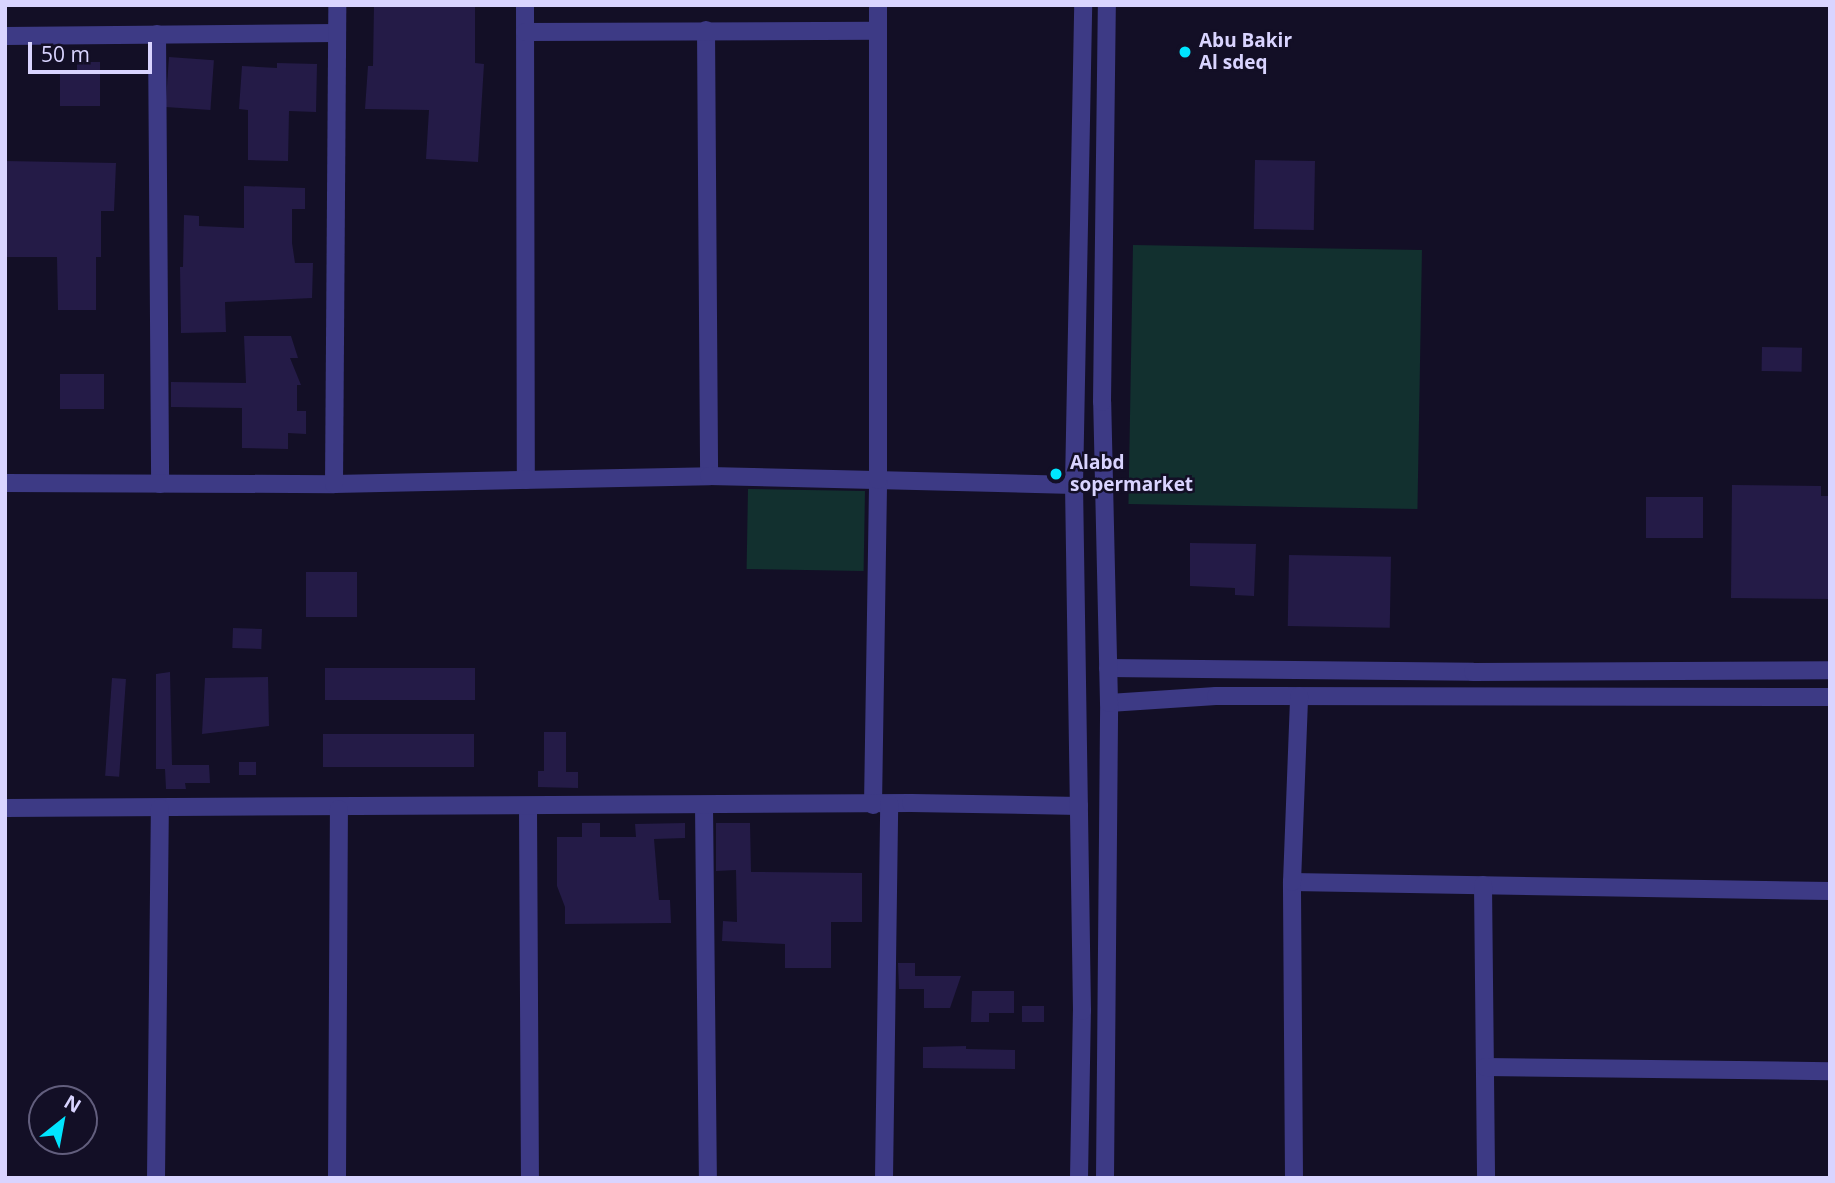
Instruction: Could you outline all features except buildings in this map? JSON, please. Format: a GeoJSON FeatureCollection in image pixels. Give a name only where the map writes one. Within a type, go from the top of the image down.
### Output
{"type":"FeatureCollection","features":[{"type":"Feature","properties":{"kind":"street"},"geometry":{"type":"LineString","coordinates":[[334,484],[337,5]]}},
{"type":"Feature","properties":{"kind":"street"},"geometry":{"type":"LineString","coordinates":[[524,5],[526,480]]}},
{"type":"Feature","properties":{"kind":"street"},"geometry":{"type":"LineString","coordinates":[[878,5],[878,480],[884,1178]]}},
{"type":"Feature","properties":{"kind":"street"},"geometry":{"type":"LineString","coordinates":[[1079,1178],[1082,1011],[1074,485],[1083,5]]}},
{"type":"Feature","properties":{"kind":"street"},"geometry":{"type":"LineString","coordinates":[[1105,1178],[1109,703],[1102,402],[1107,5]]}},
{"type":"Feature","properties":{"kind":"street"},"geometry":{"type":"LineString","coordinates":[[706,30],[709,476]]}},
{"type":"Feature","properties":{"kind":"street"},"geometry":{"type":"LineString","coordinates":[[525,32],[877,31]]}},
{"type":"Feature","properties":{"kind":"street"},"geometry":{"type":"LineString","coordinates":[[5,36],[336,33]]}},
{"type":"Feature","properties":{"kind":"street"},"geometry":{"type":"LineString","coordinates":[[157,34],[160,484]]}},
{"type":"Feature","properties":{"kind":"street"},"geometry":{"type":"LineString","coordinates":[[1076,401],[1102,402]]}},
{"type":"Feature","properties":{"kind":"street"},"geometry":{"type":"LineString","coordinates":[[5,483],[334,484],[709,476],[1074,485]]}},
{"type":"Feature","properties":{"kind":"street"},"geometry":{"type":"LineString","coordinates":[[1108,668],[1830,670]]}},
{"type":"Feature","properties":{"kind":"street"},"geometry":{"type":"LineString","coordinates":[[1216,696],[1217,670]]}},
{"type":"Feature","properties":{"kind":"street"},"geometry":{"type":"LineString","coordinates":[[1743,670],[1753,680],[1751,692],[1743,696]]}},
{"type":"Feature","properties":{"kind":"street"},"geometry":{"type":"LineString","coordinates":[[1785,696],[1778,694],[1774,684],[1776,678],[1787,670]]}},
{"type":"Feature","properties":{"kind":"street"},"geometry":{"type":"LineString","coordinates":[[1109,703],[1216,696],[1830,697]]}},
{"type":"Feature","properties":{"kind":"street"},"geometry":{"type":"LineString","coordinates":[[1294,1178],[1292,882],[1299,696]]}},
{"type":"Feature","properties":{"kind":"street"},"geometry":{"type":"LineString","coordinates":[[704,806],[708,1178]]}},
{"type":"Feature","properties":{"kind":"street"},"geometry":{"type":"LineString","coordinates":[[5,808],[1079,806]]}},
{"type":"Feature","properties":{"kind":"street"},"geometry":{"type":"LineString","coordinates":[[528,807],[530,1178]]}},
{"type":"Feature","properties":{"kind":"street"},"geometry":{"type":"LineString","coordinates":[[156,1178],[160,808]]}},
{"type":"Feature","properties":{"kind":"street"},"geometry":{"type":"LineString","coordinates":[[337,1178],[338,808]]}},
{"type":"Feature","properties":{"kind":"street"},"geometry":{"type":"LineString","coordinates":[[1292,882],[1830,891]]}},
{"type":"Feature","properties":{"kind":"street"},"geometry":{"type":"LineString","coordinates":[[1483,885],[1486,1178]]}},
{"type":"Feature","properties":{"kind":"street"},"geometry":{"type":"LineString","coordinates":[[1082,1011],[1105,1011]]}},
{"type":"Feature","properties":{"kind":"street"},"geometry":{"type":"LineString","coordinates":[[1485,1067],[1830,1071]]}},
{"type":"Feature","properties":{"kind":"green space"},"geometry":{"type":"Polygon","coordinates":[[[1133,245],[1422,250],[1417,509],[1128,504],[1133,245]]]}},
{"type":"Feature","properties":{"kind":"green space"},"geometry":{"type":"Polygon","coordinates":[[[748,489],[865,491],[864,571],[747,569],[748,489]]]}},
{"type":"Feature","properties":{"kind":"place","name":"Abu Bakir Al sdeq"},"geometry":{"type":"Point","coordinates":[1185,52]}},
{"type":"Feature","properties":{"kind":"place","name":"Alabd sopermarket"},"geometry":{"type":"Point","coordinates":[1056,474]}}]}
